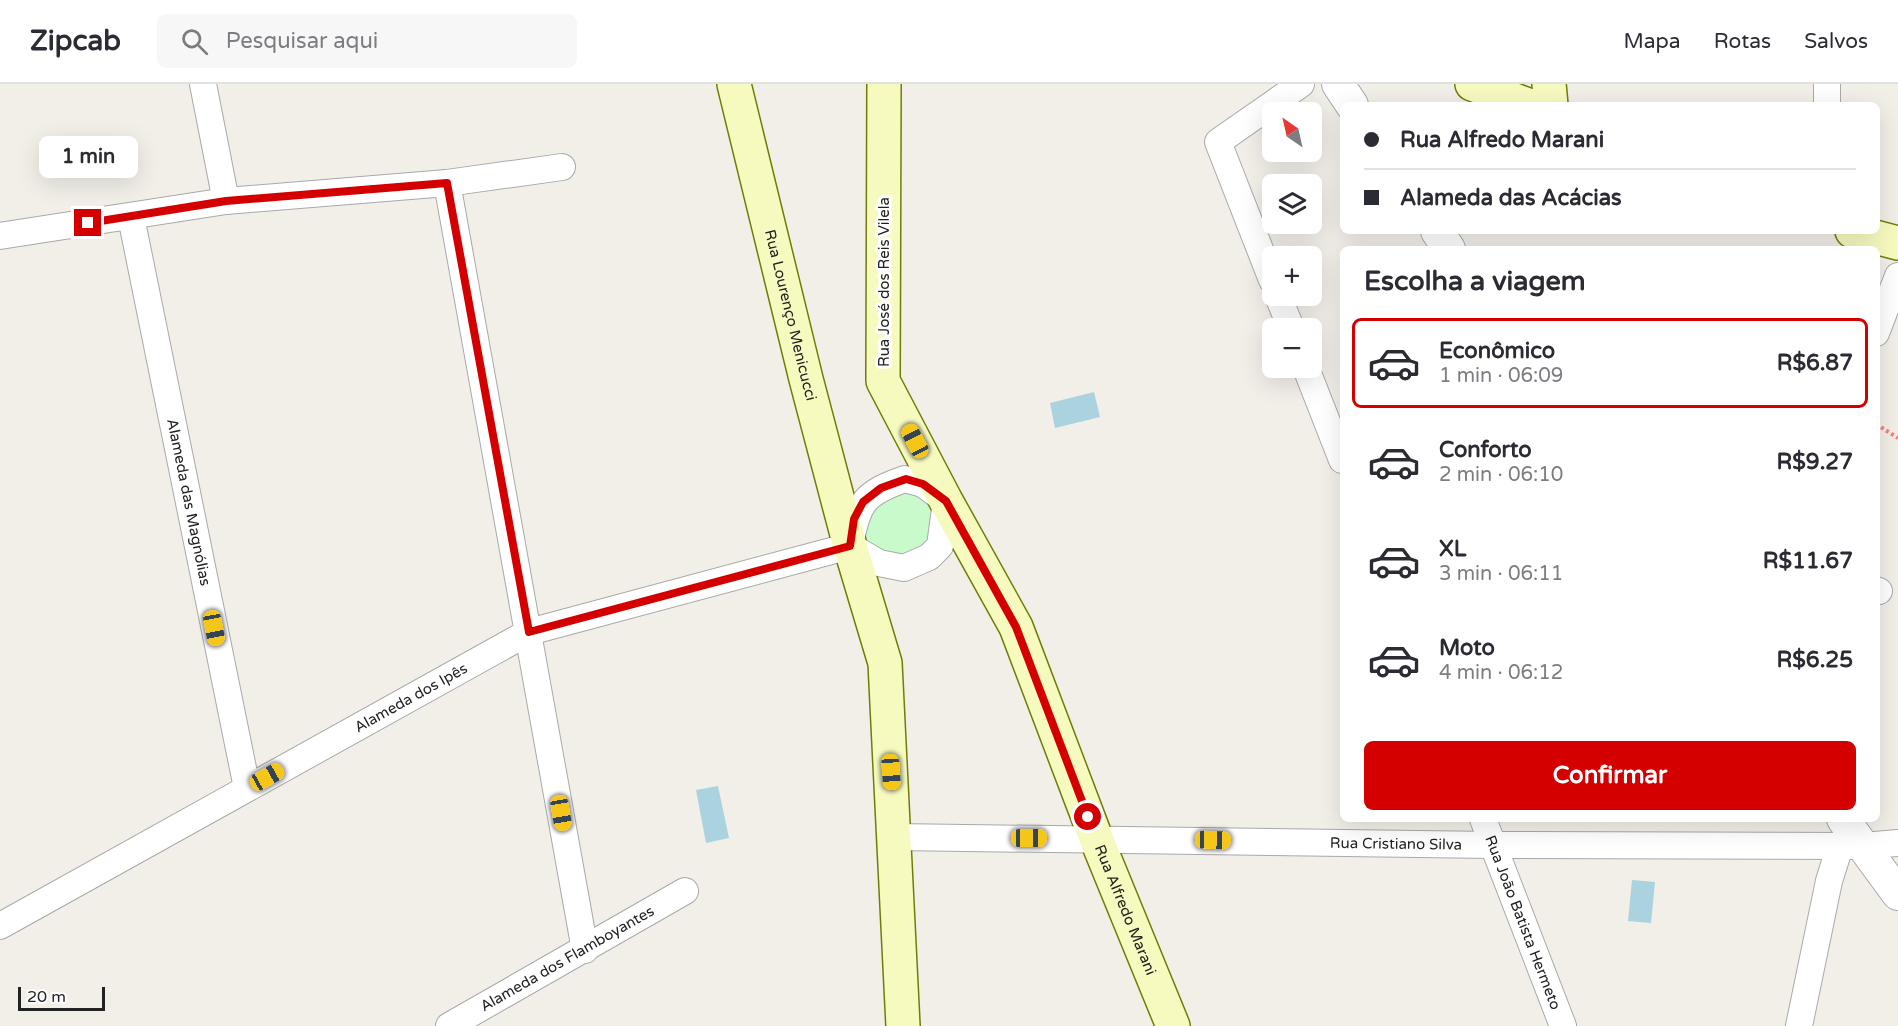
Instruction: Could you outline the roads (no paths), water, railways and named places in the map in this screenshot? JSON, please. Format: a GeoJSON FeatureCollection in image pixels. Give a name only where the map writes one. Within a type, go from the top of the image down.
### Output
{"type":"FeatureCollection","features":[{"type":"Feature","properties":{"kind":"main road","name":"Rua Lourenço Menicucci"},"geometry":{"type":"LineString","coordinates":[[734,84],[806,379],[850,546],[885,663],[903,1026]]}},
{"type":"Feature","properties":{"kind":"main road","name":"Rua José dos Reis Vilela"},"geometry":{"type":"LineString","coordinates":[[884,84],[883,381],[946,501]]}},
{"type":"Feature","properties":{"kind":"main road"},"geometry":{"type":"LineString","coordinates":[[1472,84],[1520,102]]}},
{"type":"Feature","properties":{"kind":"main road"},"geometry":{"type":"LineString","coordinates":[[1549,84],[1551,102]]}},
{"type":"Feature","properties":{"kind":"main road"},"geometry":{"type":"LineString","coordinates":[[1864,234],[1898,243]]}},
{"type":"Feature","properties":{"kind":"main road","name":"Rua Alfredo Marani"},"geometry":{"type":"LineString","coordinates":[[946,501],[1016,627],[1096,838],[1173,1026]]}},
{"type":"Feature","properties":{"kind":"street"},"geometry":{"type":"LineString","coordinates":[[203,84],[226,201]]}},
{"type":"Feature","properties":{"kind":"street"},"geometry":{"type":"LineString","coordinates":[[1262,254],[1218,142],[1301,84]]}},
{"type":"Feature","properties":{"kind":"street"},"geometry":{"type":"LineString","coordinates":[[1338,84],[1350,102]]}},
{"type":"Feature","properties":{"kind":"street"},"geometry":{"type":"LineString","coordinates":[[1827,84],[1827,102]]}},
{"type":"Feature","properties":{"kind":"street"},"geometry":{"type":"LineString","coordinates":[[0,236],[226,201],[447,183],[562,167]]}},
{"type":"Feature","properties":{"kind":"street"},"geometry":{"type":"LineString","coordinates":[[447,183],[585,950]]}},
{"type":"Feature","properties":{"kind":"street","name":"Alameda das Magnólias"},"geometry":{"type":"LineString","coordinates":[[131,217],[247,788]]}},
{"type":"Feature","properties":{"kind":"street"},"geometry":{"type":"LineString","coordinates":[[1880,323],[1898,276]]}},
{"type":"Feature","properties":{"kind":"street"},"geometry":{"type":"LineString","coordinates":[[1310,378],[1340,455]]}},
{"type":"Feature","properties":{"kind":"street"},"geometry":{"type":"LineString","coordinates":[[906,479],[923,484],[946,501],[940,546],[929,557],[904,568],[879,563],[850,546],[854,519],[863,502],[881,488],[906,479]]}},
{"type":"Feature","properties":{"kind":"street","name":"Alameda dos Ipês"},"geometry":{"type":"LineString","coordinates":[[0,926],[529,632],[850,546]]}},
{"type":"Feature","properties":{"kind":"street","name":"Rua João Batista Hermeto"},"geometry":{"type":"LineString","coordinates":[[1484,822],[1563,1026]]}},
{"type":"Feature","properties":{"kind":"street","name":"Rua Cristiano Silva"},"geometry":{"type":"LineString","coordinates":[[895,837],[1493,845],[1848,837],[1898,843]]}},
{"type":"Feature","properties":{"kind":"street"},"geometry":{"type":"LineString","coordinates":[[1799,1026],[1829,880],[1848,837],[1898,894]]}},
{"type":"Feature","properties":{"kind":"street","name":"Alameda dos Flamboyantes"},"geometry":{"type":"LineString","coordinates":[[449,1026],[685,891]]}},
{"type":"Feature","properties":{"kind":"water"},"geometry":{"type":"Polygon","coordinates":[[[1094,392],[1100,417],[1055,428],[1050,403],[1094,392]]]}},
{"type":"Feature","properties":{"kind":"water"},"geometry":{"type":"Polygon","coordinates":[[[718,786],[729,838],[706,843],[696,790],[718,786]]]}},
{"type":"Feature","properties":{"kind":"water"},"geometry":{"type":"Polygon","coordinates":[[[1632,880],[1655,882],[1651,923],[1628,921],[1632,880]]]}}]}
